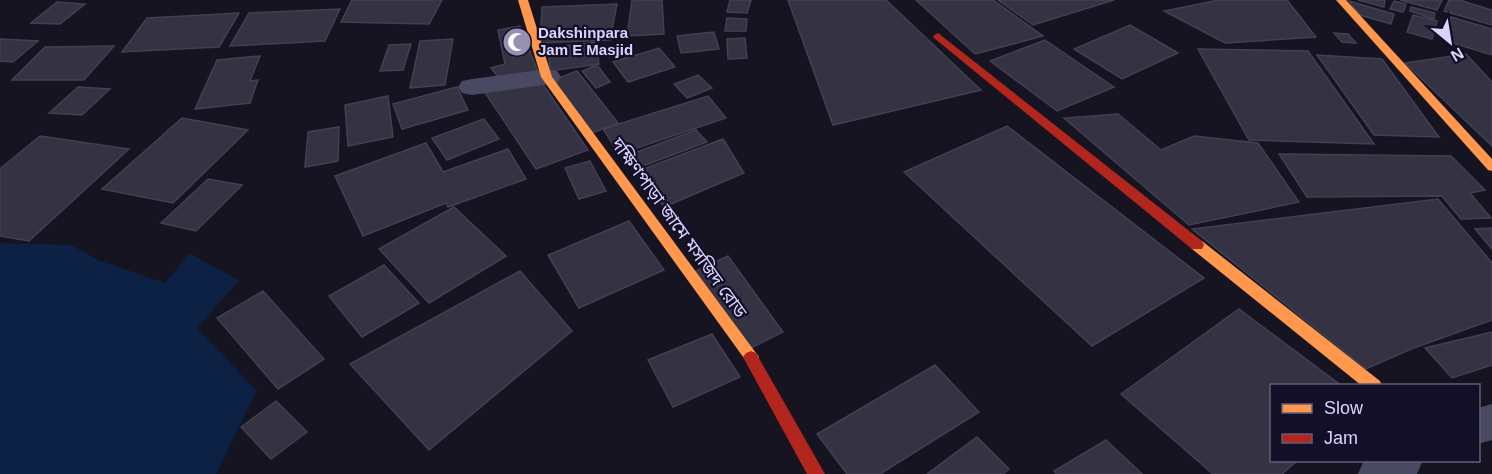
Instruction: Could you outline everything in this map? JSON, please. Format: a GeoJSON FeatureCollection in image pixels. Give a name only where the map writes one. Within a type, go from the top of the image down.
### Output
{"type":"FeatureCollection","features":[{"type":"Feature","properties":{"kind":"street","name":"দক্ষিণপাড়া জামে মসজিদ রোড"},"geometry":{"type":"LineString","coordinates":[[523,0],[547,77],[757,365],[816,474]]}},
{"type":"Feature","properties":{"kind":"street"},"geometry":{"type":"LineString","coordinates":[[1341,0],[1492,167]]}},
{"type":"Feature","properties":{"kind":"street"},"geometry":{"type":"LineString","coordinates":[[938,36],[1371,384]]}},
{"type":"Feature","properties":{"kind":"street"},"geometry":{"type":"LineString","coordinates":[[472,87],[547,77]]}},
{"type":"Feature","properties":{"kind":"street"},"geometry":{"type":"LineString","coordinates":[[1379,474],[1400,462]]}},
{"type":"Feature","properties":{"kind":"water"},"geometry":{"type":"Polygon","coordinates":[[[0,243],[71,245],[98,260],[165,283],[190,253],[239,281],[197,328],[257,391],[216,474],[0,474],[0,243]]]}},
{"type":"Feature","properties":{"kind":"building"},"geometry":{"type":"Polygon","coordinates":[[[352,0],[442,0],[429,24],[341,22],[352,0]]]}},
{"type":"Feature","properties":{"kind":"building"},"geometry":{"type":"Polygon","coordinates":[[[632,0],[662,0],[664,34],[627,36],[632,0]]]}},
{"type":"Feature","properties":{"kind":"building"},"geometry":{"type":"Polygon","coordinates":[[[730,0],[751,0],[747,13],[727,12],[730,0]]]}},
{"type":"Feature","properties":{"kind":"building"},"geometry":{"type":"Polygon","coordinates":[[[788,0],[886,0],[981,90],[833,125],[788,0]]]}},
{"type":"Feature","properties":{"kind":"building"},"geometry":{"type":"Polygon","coordinates":[[[916,0],[993,0],[1043,36],[975,54],[916,0]]]}},
{"type":"Feature","properties":{"kind":"building"},"geometry":{"type":"Polygon","coordinates":[[[998,0],[1114,0],[1033,25],[998,0]]]}},
{"type":"Feature","properties":{"kind":"building"},"geometry":{"type":"Polygon","coordinates":[[[1219,0],[1287,0],[1316,37],[1225,43],[1164,11],[1219,0]]]}},
{"type":"Feature","properties":{"kind":"building"},"geometry":{"type":"Polygon","coordinates":[[[1358,0],[1385,0],[1384,7],[1358,0]]]}},
{"type":"Feature","properties":{"kind":"building"},"geometry":{"type":"Polygon","coordinates":[[[1400,0],[1442,0],[1437,10],[1400,0]]]}},
{"type":"Feature","properties":{"kind":"building"},"geometry":{"type":"Polygon","coordinates":[[[1449,0],[1459,0],[1492,10],[1492,25],[1444,11],[1449,0]]]}},
{"type":"Feature","properties":{"kind":"building"},"geometry":{"type":"Polygon","coordinates":[[[1349,1],[1394,14],[1391,24],[1360,15],[1349,1]]]}},
{"type":"Feature","properties":{"kind":"building"},"geometry":{"type":"Polygon","coordinates":[[[1394,1],[1406,4],[1403,12],[1390,9],[1394,1]]]}},
{"type":"Feature","properties":{"kind":"building"},"geometry":{"type":"Polygon","coordinates":[[[57,2],[85,4],[60,24],[31,23],[57,2]]]}},
{"type":"Feature","properties":{"kind":"building"},"geometry":{"type":"Polygon","coordinates":[[[617,4],[610,40],[540,43],[542,7],[617,4]]]}},
{"type":"Feature","properties":{"kind":"building"},"geometry":{"type":"Polygon","coordinates":[[[1411,7],[1435,13],[1434,19],[1410,11],[1411,7]]]}},
{"type":"Feature","properties":{"kind":"building"},"geometry":{"type":"Polygon","coordinates":[[[340,9],[325,41],[230,46],[249,13],[340,9]]]}},
{"type":"Feature","properties":{"kind":"building"},"geometry":{"type":"Polygon","coordinates":[[[239,13],[219,47],[122,52],[147,18],[239,13]]]}},
{"type":"Feature","properties":{"kind":"building"},"geometry":{"type":"Polygon","coordinates":[[[1413,15],[1437,21],[1432,39],[1407,32],[1413,15]]]}},
{"type":"Feature","properties":{"kind":"building"},"geometry":{"type":"Polygon","coordinates":[[[1451,17],[1492,29],[1492,55],[1443,40],[1451,17]]]}},
{"type":"Feature","properties":{"kind":"building"},"geometry":{"type":"Polygon","coordinates":[[[727,18],[747,19],[746,31],[725,31],[727,18]]]}},
{"type":"Feature","properties":{"kind":"building"},"geometry":{"type":"Polygon","coordinates":[[[1130,25],[1178,53],[1122,79],[1074,49],[1130,25]]]}},
{"type":"Feature","properties":{"kind":"building"},"geometry":{"type":"Polygon","coordinates":[[[520,26],[539,74],[498,77],[491,68],[505,64],[498,30],[520,26]]]}},
{"type":"Feature","properties":{"kind":"building"},"geometry":{"type":"Polygon","coordinates":[[[714,32],[719,49],[681,53],[677,36],[714,32]]]}},
{"type":"Feature","properties":{"kind":"building"},"geometry":{"type":"Polygon","coordinates":[[[1334,33],[1348,34],[1356,43],[1342,42],[1334,33]]]}},
{"type":"Feature","properties":{"kind":"building"},"geometry":{"type":"Polygon","coordinates":[[[745,38],[747,58],[728,59],[727,39],[745,38]]]}},
{"type":"Feature","properties":{"kind":"building"},"geometry":{"type":"Polygon","coordinates":[[[0,39],[38,41],[13,62],[0,61],[0,39]]]}},
{"type":"Feature","properties":{"kind":"building"},"geometry":{"type":"Polygon","coordinates":[[[453,39],[445,85],[410,88],[420,41],[453,39]]]}},
{"type":"Feature","properties":{"kind":"building"},"geometry":{"type":"Polygon","coordinates":[[[1045,40],[1114,87],[1057,111],[990,61],[1045,40]]]}},
{"type":"Feature","properties":{"kind":"building"},"geometry":{"type":"Polygon","coordinates":[[[596,42],[599,64],[550,71],[548,48],[596,42]]]}},
{"type":"Feature","properties":{"kind":"building"},"geometry":{"type":"Polygon","coordinates":[[[411,44],[403,70],[380,71],[389,45],[411,44]]]}},
{"type":"Feature","properties":{"kind":"building"},"geometry":{"type":"Polygon","coordinates":[[[114,46],[84,80],[12,80],[45,47],[114,46]]]}},
{"type":"Feature","properties":{"kind":"building"},"geometry":{"type":"Polygon","coordinates":[[[659,48],[675,67],[628,82],[613,62],[659,48]]]}},
{"type":"Feature","properties":{"kind":"building"},"geometry":{"type":"Polygon","coordinates":[[[1198,49],[1308,51],[1374,144],[1249,140],[1198,49]]]}},
{"type":"Feature","properties":{"kind":"building"},"geometry":{"type":"Polygon","coordinates":[[[1466,54],[1492,82],[1492,146],[1405,63],[1466,54]]]}},
{"type":"Feature","properties":{"kind":"building"},"geometry":{"type":"Polygon","coordinates":[[[1317,55],[1382,59],[1439,137],[1374,135],[1317,55]]]}},
{"type":"Feature","properties":{"kind":"building"},"geometry":{"type":"Polygon","coordinates":[[[260,56],[250,81],[258,80],[250,103],[195,109],[217,60],[260,56]]]}},
{"type":"Feature","properties":{"kind":"building"},"geometry":{"type":"Polygon","coordinates":[[[597,65],[610,82],[596,88],[582,71],[597,65]]]}},
{"type":"Feature","properties":{"kind":"building"},"geometry":{"type":"Polygon","coordinates":[[[577,71],[618,123],[592,133],[553,80],[577,71]]]}},
{"type":"Feature","properties":{"kind":"building"},"geometry":{"type":"Polygon","coordinates":[[[698,75],[712,88],[687,98],[674,84],[698,75]]]}},
{"type":"Feature","properties":{"kind":"building"},"geometry":{"type":"Polygon","coordinates":[[[540,80],[588,150],[536,169],[484,91],[540,80]]]}},
{"type":"Feature","properties":{"kind":"building"},"geometry":{"type":"Polygon","coordinates":[[[78,87],[110,89],[82,115],[49,113],[78,87]]]}},
{"type":"Feature","properties":{"kind":"building"},"geometry":{"type":"Polygon","coordinates":[[[457,87],[468,110],[402,129],[393,104],[457,87]]]}},
{"type":"Feature","properties":{"kind":"building"},"geometry":{"type":"Polygon","coordinates":[[[388,96],[393,137],[348,146],[345,105],[388,96]]]}},
{"type":"Feature","properties":{"kind":"building"},"geometry":{"type":"Polygon","coordinates":[[[708,96],[726,118],[619,154],[603,129],[708,96]]]}},
{"type":"Feature","properties":{"kind":"building"},"geometry":{"type":"Polygon","coordinates":[[[1118,114],[1161,150],[1194,136],[1258,143],[1299,202],[1189,225],[1064,118],[1118,114]]]}},
{"type":"Feature","properties":{"kind":"building"},"geometry":{"type":"Polygon","coordinates":[[[182,118],[248,130],[173,203],[102,189],[182,118]]]}},
{"type":"Feature","properties":{"kind":"building"},"geometry":{"type":"Polygon","coordinates":[[[484,119],[499,139],[447,160],[432,138],[484,119]]]}},
{"type":"Feature","properties":{"kind":"building"},"geometry":{"type":"Polygon","coordinates":[[[1007,126],[1204,278],[1092,346],[904,172],[1007,126]]]}},
{"type":"Feature","properties":{"kind":"building"},"geometry":{"type":"Polygon","coordinates":[[[339,127],[338,161],[305,167],[308,132],[339,127]]]}},
{"type":"Feature","properties":{"kind":"building"},"geometry":{"type":"Polygon","coordinates":[[[696,130],[707,142],[635,169],[626,156],[696,130]]]}},
{"type":"Feature","properties":{"kind":"building"},"geometry":{"type":"Polygon","coordinates":[[[40,136],[129,149],[29,241],[0,236],[0,169],[40,136]]]}},
{"type":"Feature","properties":{"kind":"building"},"geometry":{"type":"Polygon","coordinates":[[[723,139],[744,173],[664,207],[638,171],[723,139]]]}},
{"type":"Feature","properties":{"kind":"building"},"geometry":{"type":"Polygon","coordinates":[[[426,143],[443,172],[508,149],[526,179],[448,207],[446,203],[363,236],[335,176],[426,143]]]}},
{"type":"Feature","properties":{"kind":"building"},"geometry":{"type":"Polygon","coordinates":[[[1279,154],[1451,156],[1485,190],[1470,193],[1491,218],[1461,219],[1442,196],[1307,197],[1279,154]]]}},
{"type":"Feature","properties":{"kind":"building"},"geometry":{"type":"Polygon","coordinates":[[[590,161],[606,191],[579,199],[565,168],[590,161]]]}},
{"type":"Feature","properties":{"kind":"building"},"geometry":{"type":"Polygon","coordinates":[[[208,179],[242,185],[196,231],[161,223],[208,179]]]}},
{"type":"Feature","properties":{"kind":"building"},"geometry":{"type":"Polygon","coordinates":[[[1438,199],[1492,263],[1492,320],[1411,349],[1366,369],[1192,229],[1438,199]]]}},
{"type":"Feature","properties":{"kind":"building"},"geometry":{"type":"Polygon","coordinates":[[[454,207],[506,256],[429,303],[379,249],[454,207]]]}},
{"type":"Feature","properties":{"kind":"building"},"geometry":{"type":"Polygon","coordinates":[[[629,221],[664,270],[579,308],[548,255],[629,221]]]}},
{"type":"Feature","properties":{"kind":"building"},"geometry":{"type":"Polygon","coordinates":[[[1492,228],[1492,249],[1475,229],[1492,228]]]}},
{"type":"Feature","properties":{"kind":"building"},"geometry":{"type":"Polygon","coordinates":[[[728,256],[783,332],[749,349],[694,272],[728,256]]]}},
{"type":"Feature","properties":{"kind":"building"},"geometry":{"type":"Polygon","coordinates":[[[384,265],[419,303],[362,337],[329,296],[384,265]]]}},
{"type":"Feature","properties":{"kind":"building"},"geometry":{"type":"Polygon","coordinates":[[[520,271],[572,331],[429,450],[350,364],[520,271]]]}},
{"type":"Feature","properties":{"kind":"building"},"geometry":{"type":"Polygon","coordinates":[[[263,291],[324,359],[278,389],[217,318],[263,291]]]}},
{"type":"Feature","properties":{"kind":"building"},"geometry":{"type":"Polygon","coordinates":[[[1239,309],[1339,384],[1270,384],[1270,462],[1296,462],[1282,474],[1213,474],[1121,394],[1239,309]]]}},
{"type":"Feature","properties":{"kind":"building"},"geometry":{"type":"Polygon","coordinates":[[[1492,332],[1492,365],[1452,378],[1425,348],[1492,332]]]}},
{"type":"Feature","properties":{"kind":"building"},"geometry":{"type":"Polygon","coordinates":[[[712,334],[740,377],[673,407],[648,360],[712,334]]]}},
{"type":"Feature","properties":{"kind":"building"},"geometry":{"type":"Polygon","coordinates":[[[935,365],[979,412],[880,474],[847,474],[817,434],[935,365]]]}},
{"type":"Feature","properties":{"kind":"building"},"geometry":{"type":"Polygon","coordinates":[[[276,401],[307,432],[271,459],[241,427],[276,401]]]}},
{"type":"Feature","properties":{"kind":"building"},"geometry":{"type":"Polygon","coordinates":[[[977,437],[1009,469],[1003,474],[927,474],[977,437]]]}},
{"type":"Feature","properties":{"kind":"building"},"geometry":{"type":"Polygon","coordinates":[[[1106,440],[1142,474],[1056,474],[1054,471],[1106,440]]]}},
{"type":"Feature","properties":{"kind":"traffic: slow"},"geometry":{"type":"LineString","coordinates":[[523,0],[547,77],[751,357]]}},
{"type":"Feature","properties":{"kind":"traffic: slow"},"geometry":{"type":"LineString","coordinates":[[1341,0],[1492,167]]}},
{"type":"Feature","properties":{"kind":"traffic: slow"},"geometry":{"type":"LineString","coordinates":[[1197,245],[1371,384]]}},
{"type":"Feature","properties":{"kind":"traffic: jam"},"geometry":{"type":"LineString","coordinates":[[938,36],[1197,245]]}},
{"type":"Feature","properties":{"kind":"traffic: jam"},"geometry":{"type":"LineString","coordinates":[[751,357],[816,474]]}},
{"type":"Feature","properties":{"kind":"place","name":"Dakshinpara Jam E Masjid"},"geometry":{"type":"Point","coordinates":[517,42]}}]}
